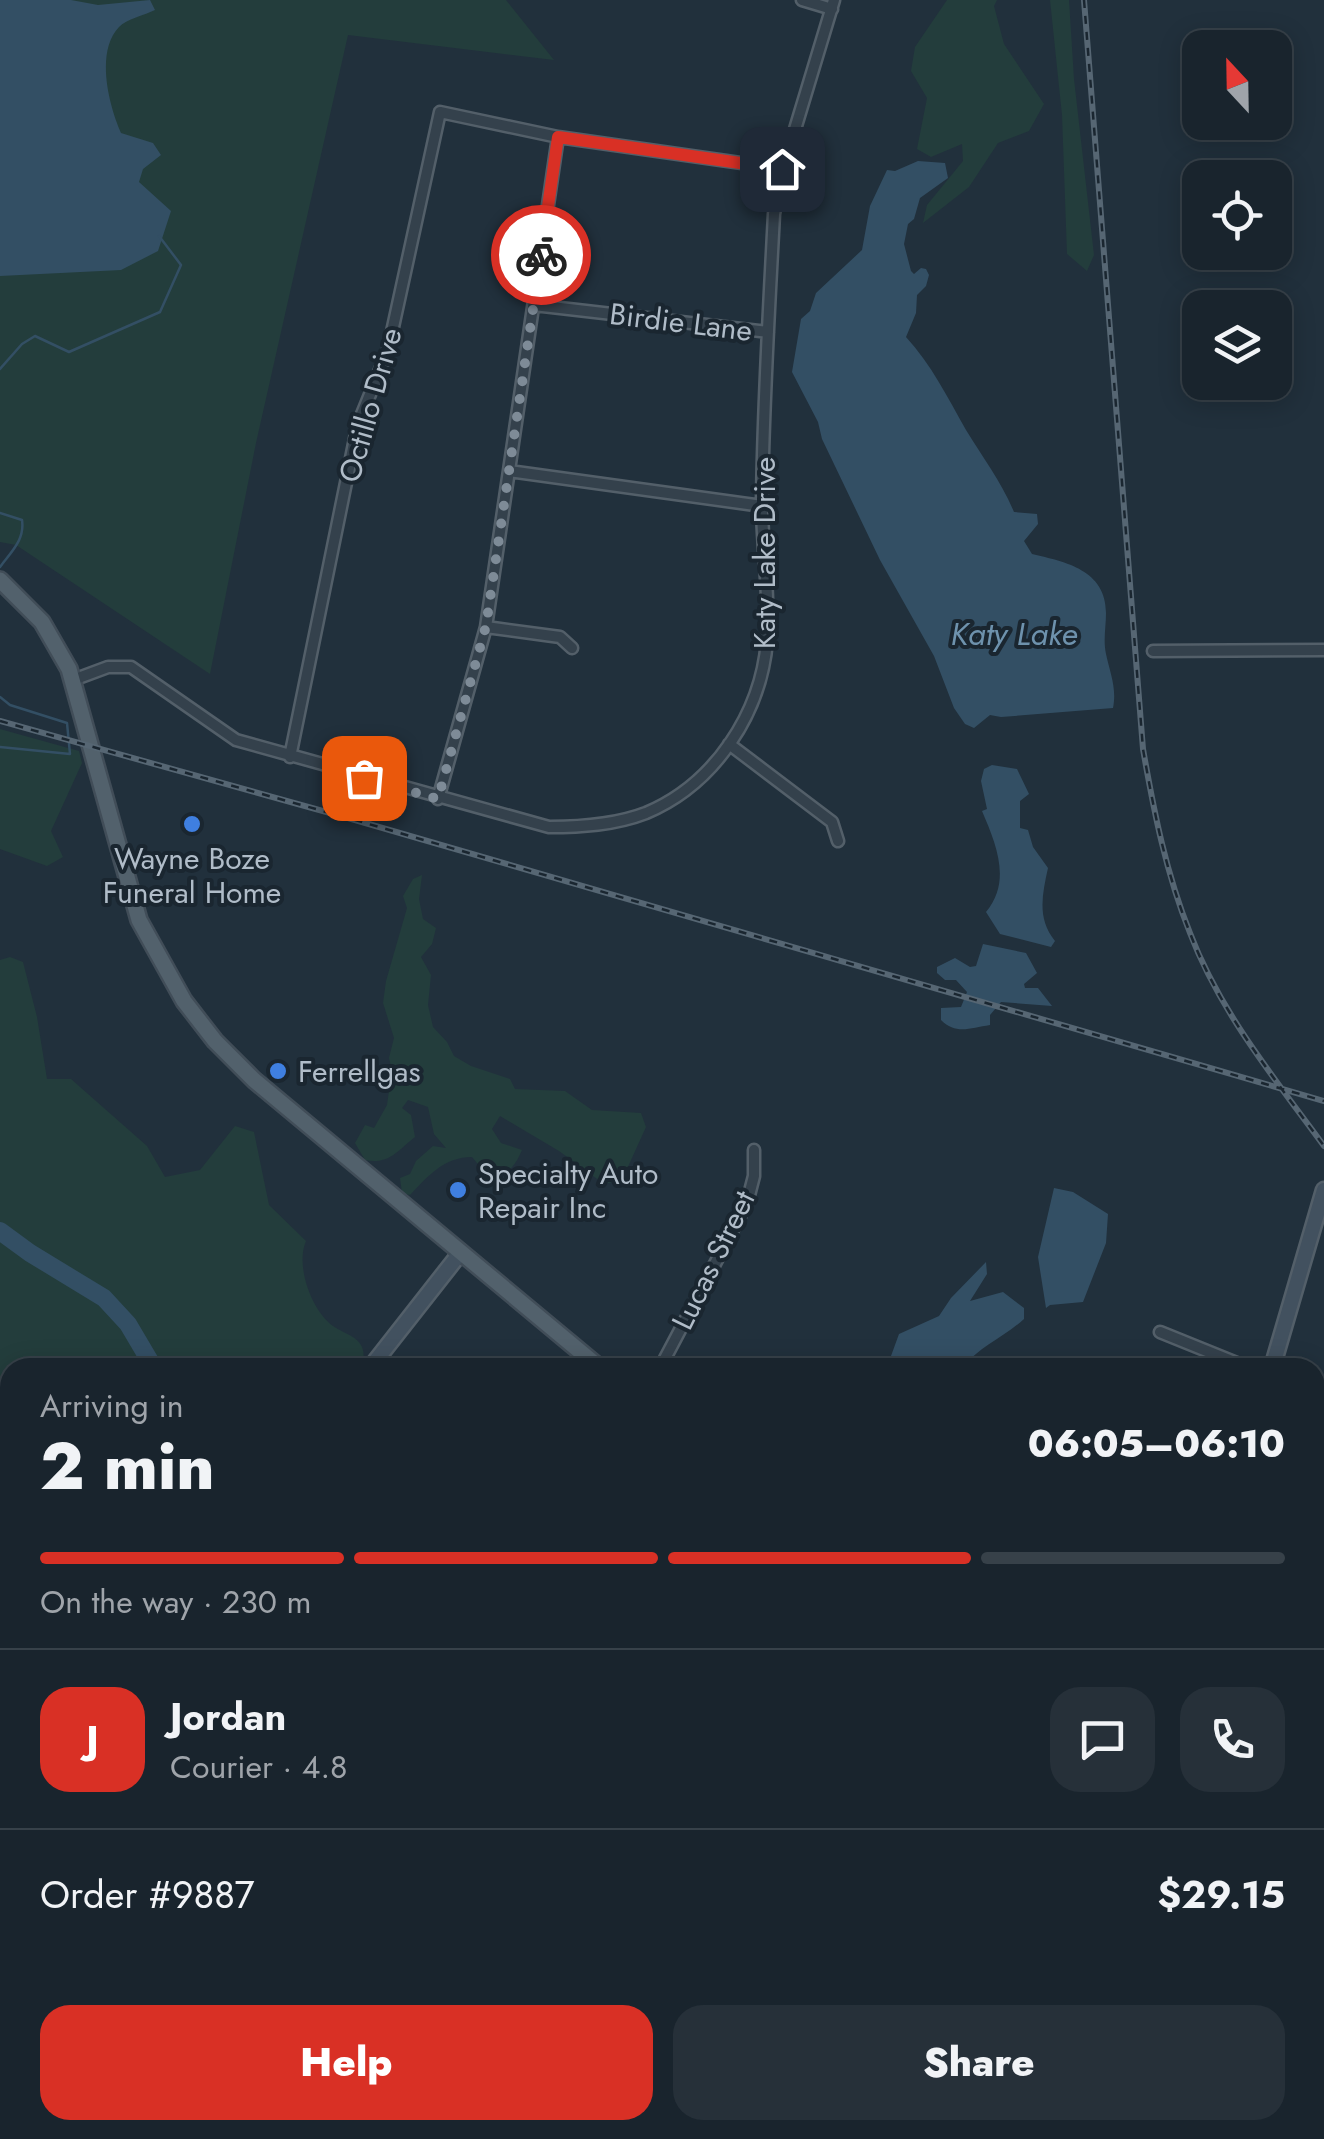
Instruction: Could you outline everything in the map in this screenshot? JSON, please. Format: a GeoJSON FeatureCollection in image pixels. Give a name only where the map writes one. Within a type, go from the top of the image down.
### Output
{"type":"FeatureCollection","features":[{"type":"Feature","properties":{"kind":"main road"},"geometry":{"type":"LineString","coordinates":[[0,580],[42,622],[62,654],[73,680],[139,920],[184,1001],[215,1041],[254,1080],[588,1358]]}},
{"type":"Feature","properties":{"kind":"main road"},"geometry":{"type":"LineString","coordinates":[[1275,1358],[1324,1190]]}},
{"type":"Feature","properties":{"kind":"main road"},"geometry":{"type":"LineString","coordinates":[[378,1358],[461,1252]]}},
{"type":"Feature","properties":{"kind":"street"},"geometry":{"type":"LineString","coordinates":[[802,0],[833,5]]}},
{"type":"Feature","properties":{"kind":"street","name":"Katy Lake Drive"},"geometry":{"type":"LineString","coordinates":[[73,680],[108,667],[131,667],[236,740],[548,828],[616,822],[645,813],[671,800],[718,760],[751,708],[764,659],[768,613],[762,506],[774,214],[782,169],[833,5]]}},
{"type":"Feature","properties":{"kind":"street","name":"Octillo Drive"},"geometry":{"type":"LineString","coordinates":[[290,757],[358,424],[388,350],[440,112],[558,137]]}},
{"type":"Feature","properties":{"kind":"street"},"geometry":{"type":"LineString","coordinates":[[438,799],[486,626],[558,137],[782,169]]}},
{"type":"Feature","properties":{"kind":"street","name":"Birdie Lane"},"geometry":{"type":"LineString","coordinates":[[534,304],[768,332]]}},
{"type":"Feature","properties":{"kind":"street"},"geometry":{"type":"LineString","coordinates":[[509,471],[762,506]]}},
{"type":"Feature","properties":{"kind":"street"},"geometry":{"type":"LineString","coordinates":[[486,626],[560,636],[572,648]]}},
{"type":"Feature","properties":{"kind":"street"},"geometry":{"type":"LineString","coordinates":[[1153,651],[1324,650]]}},
{"type":"Feature","properties":{"kind":"street"},"geometry":{"type":"LineString","coordinates":[[729,744],[832,822],[838,840]]}},
{"type":"Feature","properties":{"kind":"street","name":"Lucas Street"},"geometry":{"type":"LineString","coordinates":[[665,1358],[747,1203],[754,1176],[754,1150]]}},
{"type":"Feature","properties":{"kind":"street"},"geometry":{"type":"LineString","coordinates":[[1160,1332],[1224,1358]]}},
{"type":"Feature","properties":{"kind":"green space"},"geometry":{"type":"Polygon","coordinates":[[[0,0],[506,0],[554,60],[348,35],[256,443],[210,674],[16,545],[0,542],[0,0]]]}},
{"type":"Feature","properties":{"kind":"green space"},"geometry":{"type":"Polygon","coordinates":[[[947,0],[997,0],[994,6],[1004,44],[1044,104],[1029,131],[998,143],[969,187],[923,223],[927,205],[963,161],[962,144],[931,157],[917,149],[927,98],[911,71],[915,47],[947,0]]]}},
{"type":"Feature","properties":{"kind":"green space"},"geometry":{"type":"Polygon","coordinates":[[[1050,0],[1069,0],[1094,255],[1087,271],[1067,254],[1062,115],[1050,0]]]}},
{"type":"Feature","properties":{"kind":"green space"},"geometry":{"type":"Polygon","coordinates":[[[0,729],[79,751],[82,763],[51,831],[63,857],[47,866],[0,849],[0,729]]]}},
{"type":"Feature","properties":{"kind":"green space"},"geometry":{"type":"Polygon","coordinates":[[[422,875],[419,899],[423,919],[436,928],[432,944],[421,957],[431,975],[428,1005],[433,1027],[454,1056],[510,1079],[515,1089],[565,1091],[592,1110],[641,1113],[646,1127],[622,1180],[604,1184],[500,1116],[492,1129],[501,1143],[522,1150],[506,1173],[491,1180],[472,1157],[462,1158],[437,1169],[410,1195],[402,1193],[400,1178],[410,1174],[416,1161],[433,1146],[446,1148],[434,1134],[428,1107],[408,1100],[402,1108],[411,1115],[415,1137],[387,1159],[365,1160],[355,1143],[365,1125],[374,1128],[387,1105],[394,1038],[383,1003],[407,908],[403,896],[413,879],[422,875]]]}},
{"type":"Feature","properties":{"kind":"green space"},"geometry":{"type":"Polygon","coordinates":[[[10,957],[23,962],[47,1079],[71,1079],[147,1146],[165,1177],[200,1170],[235,1126],[254,1132],[269,1205],[306,1241],[304,1275],[312,1299],[325,1319],[360,1343],[364,1358],[0,1358],[0,960],[10,957]]]}},
{"type":"Feature","properties":{"kind":"water"},"geometry":{"type":"Polygon","coordinates":[[[0,0],[71,0],[98,5],[150,0],[155,10],[122,24],[112,38],[106,79],[121,133],[153,143],[161,155],[143,169],[139,182],[171,211],[158,251],[121,270],[0,276],[0,0]]]}},
{"type":"Feature","properties":{"kind":"water","name":"Katy Lake"},"geometry":{"type":"Polygon","coordinates":[[[918,161],[945,163],[948,178],[920,198],[914,219],[908,224],[904,244],[911,271],[914,274],[926,269],[929,275],[926,286],[917,295],[916,313],[906,337],[939,382],[1014,512],[1037,514],[1038,524],[1024,541],[1032,554],[1082,570],[1099,587],[1106,613],[1105,644],[1114,687],[1113,708],[990,715],[974,728],[965,724],[954,708],[934,656],[880,560],[792,372],[801,319],[810,311],[816,293],[862,250],[870,206],[887,170],[895,171],[918,161]]]}},
{"type":"Feature","properties":{"kind":"water"},"geometry":{"type":"Polygon","coordinates":[[[992,765],[1017,769],[1029,794],[1020,801],[1020,828],[1028,830],[1033,847],[1048,868],[1042,906],[1045,924],[1055,941],[1051,947],[1000,934],[986,912],[994,900],[1000,875],[996,849],[982,811],[987,809],[981,781],[984,769],[992,765]]]}},
{"type":"Feature","properties":{"kind":"water"},"geometry":{"type":"Polygon","coordinates":[[[983,944],[1026,953],[1037,973],[1024,984],[1025,988],[1038,988],[1052,1006],[1001,1002],[990,1015],[990,1025],[970,1029],[952,1028],[941,1020],[941,1008],[961,1007],[967,992],[956,980],[945,980],[937,973],[937,967],[955,958],[970,967],[976,966],[983,944]]]}},
{"type":"Feature","properties":{"kind":"water"},"geometry":{"type":"Polygon","coordinates":[[[1054,1188],[1073,1192],[1108,1214],[1106,1243],[1083,1302],[1046,1308],[1038,1257],[1054,1188]]]}},
{"type":"Feature","properties":{"kind":"water"},"geometry":{"type":"Polygon","coordinates":[[[986,1262],[987,1274],[970,1301],[1003,1292],[1024,1308],[1024,1319],[972,1358],[890,1358],[899,1334],[939,1316],[986,1262]]]}},
{"type":"Feature","properties":{"kind":"waterway"},"geometry":{"type":"LineString","coordinates":[[0,369],[22,344],[35,336],[69,352],[160,312],[181,265],[159,236]]}},
{"type":"Feature","properties":{"kind":"waterway"},"geometry":{"type":"LineString","coordinates":[[0,513],[22,520],[16,545],[0,567]]}},
{"type":"Feature","properties":{"kind":"waterway"},"geometry":{"type":"LineString","coordinates":[[0,697],[10,705],[67,723],[70,754],[0,747]]}},
{"type":"Feature","properties":{"kind":"waterway"},"geometry":{"type":"LineString","coordinates":[[0,1231],[104,1298],[128,1324],[148,1358]]}},
{"type":"Feature","properties":{"kind":"railway"},"geometry":{"type":"LineString","coordinates":[[1084,0],[1143,749],[1156,819],[1167,865],[1202,962],[1250,1044],[1324,1146]]}},
{"type":"Feature","properties":{"kind":"railway"},"geometry":{"type":"LineString","coordinates":[[0,721],[1324,1101]]}},
{"type":"Feature","properties":{"kind":"way so far"},"geometry":{"type":"LineString","coordinates":[[364,778],[438,799],[486,626],[541,255]]}},
{"type":"Feature","properties":{"kind":"place","name":"Wayne Boze Funeral Home"},"geometry":{"type":"Point","coordinates":[192,824]}},
{"type":"Feature","properties":{"kind":"place","name":"Ferrellgas"},"geometry":{"type":"Point","coordinates":[278,1071]}},
{"type":"Feature","properties":{"kind":"place","name":"Specialty Auto Repair Inc"},"geometry":{"type":"Point","coordinates":[458,1190]}},
{"type":"Feature","properties":{"kind":"route"},"geometry":{"type":"LineString","coordinates":[[541,255],[558,137],[782,169]]}}]}
